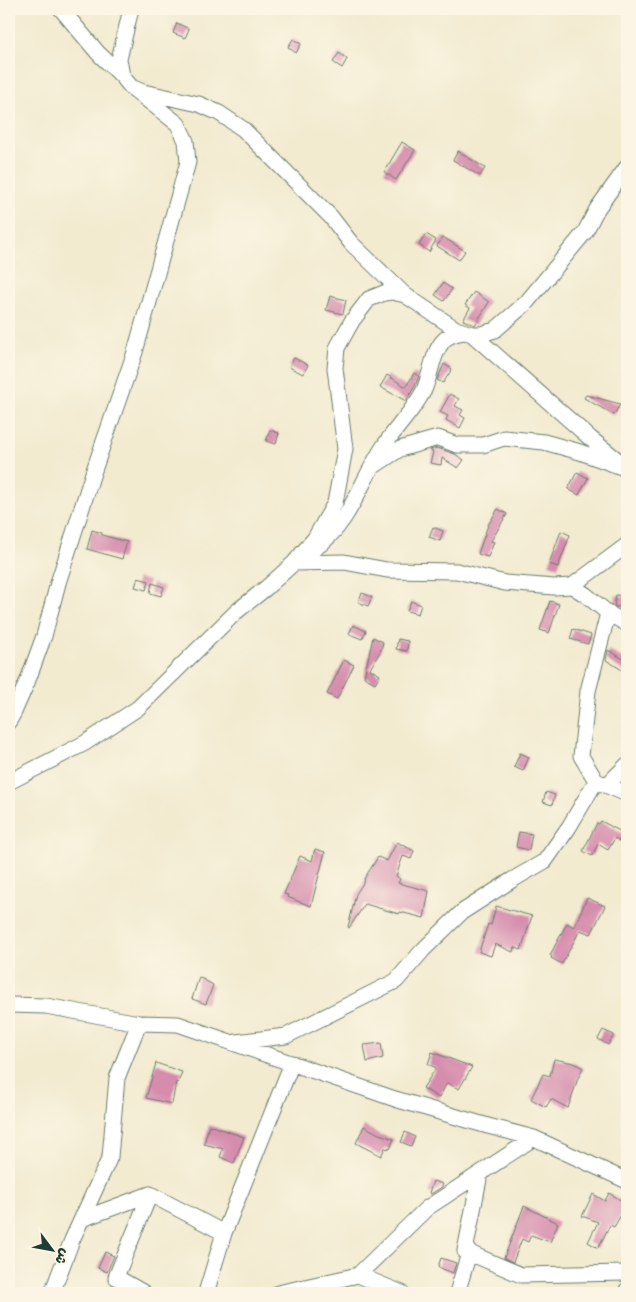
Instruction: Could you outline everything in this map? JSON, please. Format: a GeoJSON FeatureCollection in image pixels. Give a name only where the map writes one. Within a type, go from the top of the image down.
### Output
{"type":"FeatureCollection","features":[{"type":"Feature","properties":{"kind":"street"},"geometry":{"type":"LineString","coordinates":[[9,721],[25,688],[44,636],[78,519],[135,352],[188,162],[186,140],[178,124],[127,82],[98,53],[61,9]]}},
{"type":"Feature","properties":{"kind":"street"},"geometry":{"type":"LineString","coordinates":[[131,9],[119,59],[127,82],[143,92],[199,104],[219,113],[243,129],[331,217],[351,243],[405,295],[456,329],[468,333],[481,334],[495,330],[526,303],[585,232],[597,209],[627,167]]}},
{"type":"Feature","properties":{"kind":"street"},"geometry":{"type":"LineString","coordinates":[[294,563],[315,538],[335,503],[340,483],[346,449],[335,368],[337,348],[352,321],[369,299],[392,292],[405,295]]}},
{"type":"Feature","properties":{"kind":"street"},"geometry":{"type":"LineString","coordinates":[[468,333],[627,468]]}},
{"type":"Feature","properties":{"kind":"street"},"geometry":{"type":"LineString","coordinates":[[9,782],[85,743],[138,708],[236,612],[294,563],[320,545],[340,522],[358,494],[383,446],[423,392],[438,348],[445,339],[468,333]]}},
{"type":"Feature","properties":{"kind":"street"},"geometry":{"type":"LineString","coordinates":[[371,469],[400,449],[438,438],[457,444],[483,445],[504,438],[544,442],[627,468]]}},
{"type":"Feature","properties":{"kind":"street"},"geometry":{"type":"LineString","coordinates":[[294,563],[344,562],[387,570],[457,570],[506,583],[554,587],[572,586],[627,546]]}},
{"type":"Feature","properties":{"kind":"street"},"geometry":{"type":"LineString","coordinates":[[572,586],[608,613],[627,624]]}},
{"type":"Feature","properties":{"kind":"street"},"geometry":{"type":"LineString","coordinates":[[608,613],[588,691],[581,756],[601,783],[627,794]]}},
{"type":"Feature","properties":{"kind":"street"},"geometry":{"type":"LineString","coordinates":[[230,1042],[286,1036],[396,981],[423,950],[462,912],[545,861],[601,783],[627,764]]}},
{"type":"Feature","properties":{"kind":"street"},"geometry":{"type":"LineString","coordinates":[[9,1005],[46,1006],[139,1023],[178,1024],[395,1099],[534,1138],[627,1181]]}},
{"type":"Feature","properties":{"kind":"street"},"geometry":{"type":"LineString","coordinates":[[52,1293],[110,1157],[117,1078],[139,1023]]}},
{"type":"Feature","properties":{"kind":"street"},"geometry":{"type":"LineString","coordinates":[[206,1293],[224,1233],[292,1064]]}},
{"type":"Feature","properties":{"kind":"street"},"geometry":{"type":"LineString","coordinates":[[278,1293],[358,1274],[427,1208],[534,1138]]}},
{"type":"Feature","properties":{"kind":"street"},"geometry":{"type":"LineString","coordinates":[[480,1174],[465,1251],[521,1275],[627,1272]]}},
{"type":"Feature","properties":{"kind":"street"},"geometry":{"type":"LineString","coordinates":[[82,1219],[150,1194],[224,1233]]}},
{"type":"Feature","properties":{"kind":"street"},"geometry":{"type":"LineString","coordinates":[[144,1293],[116,1277],[150,1194]]}},
{"type":"Feature","properties":{"kind":"street"},"geometry":{"type":"LineString","coordinates":[[457,1293],[469,1253]]}},
{"type":"Feature","properties":{"kind":"street"},"geometry":{"type":"LineString","coordinates":[[358,1274],[402,1293]]}},
{"type":"Feature","properties":{"kind":"building"},"geometry":{"type":"Polygon","coordinates":[[[177,23],[189,29],[185,38],[173,33],[177,23]]]}},
{"type":"Feature","properties":{"kind":"building"},"geometry":{"type":"Polygon","coordinates":[[[293,39],[301,44],[296,53],[288,47],[293,39]]]}},
{"type":"Feature","properties":{"kind":"building"},"geometry":{"type":"Polygon","coordinates":[[[339,53],[347,59],[342,68],[333,62],[339,53]]]}},
{"type":"Feature","properties":{"kind":"building"},"geometry":{"type":"Polygon","coordinates":[[[402,142],[415,150],[396,180],[384,172],[402,142]]]}},
{"type":"Feature","properties":{"kind":"building"},"geometry":{"type":"Polygon","coordinates":[[[458,151],[485,168],[480,176],[453,160],[458,151]]]}},
{"type":"Feature","properties":{"kind":"building"},"geometry":{"type":"Polygon","coordinates":[[[426,234],[436,240],[429,252],[419,245],[426,234]]]}},
{"type":"Feature","properties":{"kind":"building"},"geometry":{"type":"Polygon","coordinates":[[[443,237],[465,251],[459,260],[437,246],[443,237]]]}},
{"type":"Feature","properties":{"kind":"building"},"geometry":{"type":"Polygon","coordinates":[[[443,283],[452,289],[444,301],[435,295],[443,283]]]}},
{"type":"Feature","properties":{"kind":"building"},"geometry":{"type":"Polygon","coordinates":[[[474,292],[489,302],[475,325],[463,320],[470,308],[465,305],[474,292]]]}},
{"type":"Feature","properties":{"kind":"building"},"geometry":{"type":"Polygon","coordinates":[[[330,296],[346,300],[343,314],[326,310],[330,296]]]}},
{"type":"Feature","properties":{"kind":"building"},"geometry":{"type":"Polygon","coordinates":[[[294,358],[308,365],[303,374],[289,367],[294,358]]]}},
{"type":"Feature","properties":{"kind":"building"},"geometry":{"type":"Polygon","coordinates":[[[444,364],[452,369],[443,383],[437,380],[444,364]]]}},
{"type":"Feature","properties":{"kind":"building"},"geometry":{"type":"Polygon","coordinates":[[[414,373],[419,376],[406,401],[380,387],[387,375],[406,387],[414,373]]]}},
{"type":"Feature","properties":{"kind":"building"},"geometry":{"type":"Polygon","coordinates":[[[450,394],[459,399],[455,406],[463,410],[460,415],[465,418],[460,428],[446,420],[448,416],[440,412],[450,394]]]}},
{"type":"Feature","properties":{"kind":"building"},"geometry":{"type":"Polygon","coordinates":[[[586,395],[620,404],[614,415],[584,398],[586,395]]]}},
{"type":"Feature","properties":{"kind":"building"},"geometry":{"type":"Polygon","coordinates":[[[270,430],[279,433],[276,444],[266,441],[270,430]]]}},
{"type":"Feature","properties":{"kind":"building"},"geometry":{"type":"Polygon","coordinates":[[[437,448],[455,454],[464,460],[458,468],[442,458],[441,465],[430,463],[433,452],[430,450],[437,448]]]}},
{"type":"Feature","properties":{"kind":"building"},"geometry":{"type":"Polygon","coordinates":[[[577,472],[588,478],[579,495],[568,489],[577,472]]]}},
{"type":"Feature","properties":{"kind":"building"},"geometry":{"type":"Polygon","coordinates":[[[498,509],[507,514],[491,541],[494,542],[488,557],[478,554],[488,525],[498,509]]]}},
{"type":"Feature","properties":{"kind":"building"},"geometry":{"type":"Polygon","coordinates":[[[433,527],[443,531],[440,541],[429,537],[433,527]]]}},
{"type":"Feature","properties":{"kind":"building"},"geometry":{"type":"Polygon","coordinates":[[[92,530],[127,542],[122,559],[87,549],[92,530]]]}},
{"type":"Feature","properties":{"kind":"building"},"geometry":{"type":"Polygon","coordinates":[[[561,531],[570,535],[558,567],[549,564],[561,531]]]}},
{"type":"Feature","properties":{"kind":"building"},"geometry":{"type":"Polygon","coordinates":[[[138,578],[149,581],[146,590],[135,587],[138,578]]]}},
{"type":"Feature","properties":{"kind":"building"},"geometry":{"type":"Polygon","coordinates":[[[152,583],[164,587],[161,596],[150,593],[152,583]]]}},
{"type":"Feature","properties":{"kind":"building"},"geometry":{"type":"Polygon","coordinates":[[[362,593],[372,597],[368,606],[358,602],[362,593]]]}},
{"type":"Feature","properties":{"kind":"building"},"geometry":{"type":"Polygon","coordinates":[[[616,595],[627,596],[625,608],[614,606],[616,595]]]}},
{"type":"Feature","properties":{"kind":"building"},"geometry":{"type":"Polygon","coordinates":[[[411,601],[421,605],[418,614],[407,611],[411,601]]]}},
{"type":"Feature","properties":{"kind":"building"},"geometry":{"type":"Polygon","coordinates":[[[550,601],[559,604],[549,633],[540,630],[550,601]]]}},
{"type":"Feature","properties":{"kind":"building"},"geometry":{"type":"Polygon","coordinates":[[[353,625],[366,631],[362,639],[349,634],[353,625]]]}},
{"type":"Feature","properties":{"kind":"building"},"geometry":{"type":"Polygon","coordinates":[[[573,629],[591,635],[588,644],[570,639],[573,629]]]}},
{"type":"Feature","properties":{"kind":"building"},"geometry":{"type":"Polygon","coordinates":[[[373,637],[383,642],[381,650],[370,669],[380,675],[375,683],[364,677],[373,637]]]}},
{"type":"Feature","properties":{"kind":"building"},"geometry":{"type":"Polygon","coordinates":[[[398,639],[408,641],[407,651],[396,649],[398,639]]]}},
{"type":"Feature","properties":{"kind":"building"},"geometry":{"type":"Polygon","coordinates":[[[608,650],[627,661],[627,673],[606,660],[608,650]]]}},
{"type":"Feature","properties":{"kind":"building"},"geometry":{"type":"Polygon","coordinates":[[[344,660],[354,665],[337,699],[327,694],[344,660]]]}},
{"type":"Feature","properties":{"kind":"building"},"geometry":{"type":"Polygon","coordinates":[[[520,753],[529,757],[523,771],[514,767],[520,753]]]}},
{"type":"Feature","properties":{"kind":"building"},"geometry":{"type":"Polygon","coordinates":[[[546,792],[555,795],[552,805],[543,802],[546,792]]]}},
{"type":"Feature","properties":{"kind":"building"},"geometry":{"type":"Polygon","coordinates":[[[601,821],[627,835],[627,846],[615,838],[608,850],[598,844],[592,856],[583,851],[597,823],[599,824],[601,821]]]}},
{"type":"Feature","properties":{"kind":"building"},"geometry":{"type":"Polygon","coordinates":[[[519,832],[532,834],[529,850],[516,847],[519,832]]]}},
{"type":"Feature","properties":{"kind":"building"},"geometry":{"type":"Polygon","coordinates":[[[397,842],[414,851],[411,859],[403,856],[396,876],[400,879],[398,883],[429,891],[424,918],[400,912],[399,914],[365,904],[349,928],[356,894],[364,879],[378,857],[387,861],[397,842]]]}},
{"type":"Feature","properties":{"kind":"building"},"geometry":{"type":"Polygon","coordinates":[[[315,849],[325,852],[311,906],[287,897],[288,895],[284,894],[300,856],[312,861],[315,849]]]}},
{"type":"Feature","properties":{"kind":"building"},"geometry":{"type":"Polygon","coordinates":[[[587,898],[605,906],[591,934],[580,930],[562,964],[551,958],[552,956],[550,955],[567,923],[574,927],[587,898]]]}},
{"type":"Feature","properties":{"kind":"building"},"geometry":{"type":"Polygon","coordinates":[[[496,906],[532,916],[521,950],[514,947],[513,952],[495,944],[491,956],[479,952],[488,924],[491,925],[496,906]]]}},
{"type":"Feature","properties":{"kind":"building"},"geometry":{"type":"Polygon","coordinates":[[[199,977],[213,985],[206,1004],[192,999],[199,977]]]}},
{"type":"Feature","properties":{"kind":"building"},"geometry":{"type":"Polygon","coordinates":[[[603,1030],[614,1035],[608,1045],[598,1039],[603,1030]]]}},
{"type":"Feature","properties":{"kind":"building"},"geometry":{"type":"Polygon","coordinates":[[[381,1043],[383,1058],[367,1062],[364,1045],[381,1043]]]}},
{"type":"Feature","properties":{"kind":"building"},"geometry":{"type":"Polygon","coordinates":[[[432,1052],[472,1067],[459,1089],[447,1083],[439,1098],[423,1088],[436,1068],[428,1064],[432,1052]]]}},
{"type":"Feature","properties":{"kind":"building"},"geometry":{"type":"Polygon","coordinates":[[[554,1059],[574,1063],[583,1068],[568,1108],[551,1099],[546,1107],[531,1099],[543,1074],[550,1076],[554,1059]]]}},
{"type":"Feature","properties":{"kind":"building"},"geometry":{"type":"Polygon","coordinates":[[[156,1063],[182,1072],[178,1083],[176,1082],[172,1104],[146,1098],[156,1063]]]}},
{"type":"Feature","properties":{"kind":"building"},"geometry":{"type":"Polygon","coordinates":[[[209,1125],[244,1137],[234,1163],[220,1157],[223,1149],[204,1144],[209,1125]]]}},
{"type":"Feature","properties":{"kind":"building"},"geometry":{"type":"Polygon","coordinates":[[[364,1126],[394,1139],[390,1149],[385,1148],[381,1156],[356,1143],[364,1126]]]}},
{"type":"Feature","properties":{"kind":"building"},"geometry":{"type":"Polygon","coordinates":[[[405,1132],[415,1137],[411,1146],[401,1142],[405,1132]]]}},
{"type":"Feature","properties":{"kind":"building"},"geometry":{"type":"Polygon","coordinates":[[[433,1181],[443,1184],[442,1187],[431,1194],[429,1193],[433,1181]]]}},
{"type":"Feature","properties":{"kind":"building"},"geometry":{"type":"Polygon","coordinates":[[[609,1193],[627,1204],[627,1210],[623,1216],[621,1215],[614,1227],[610,1225],[598,1248],[588,1242],[598,1222],[582,1216],[593,1194],[605,1201],[609,1193]]]}},
{"type":"Feature","properties":{"kind":"building"},"geometry":{"type":"Polygon","coordinates":[[[524,1206],[558,1223],[550,1242],[531,1235],[528,1242],[522,1239],[513,1262],[504,1258],[524,1206]]]}},
{"type":"Feature","properties":{"kind":"building"},"geometry":{"type":"Polygon","coordinates":[[[105,1252],[114,1256],[107,1272],[98,1268],[105,1252]]]}},
{"type":"Feature","properties":{"kind":"building"},"geometry":{"type":"Polygon","coordinates":[[[441,1258],[456,1263],[453,1273],[438,1267],[441,1258]]]}}]}
